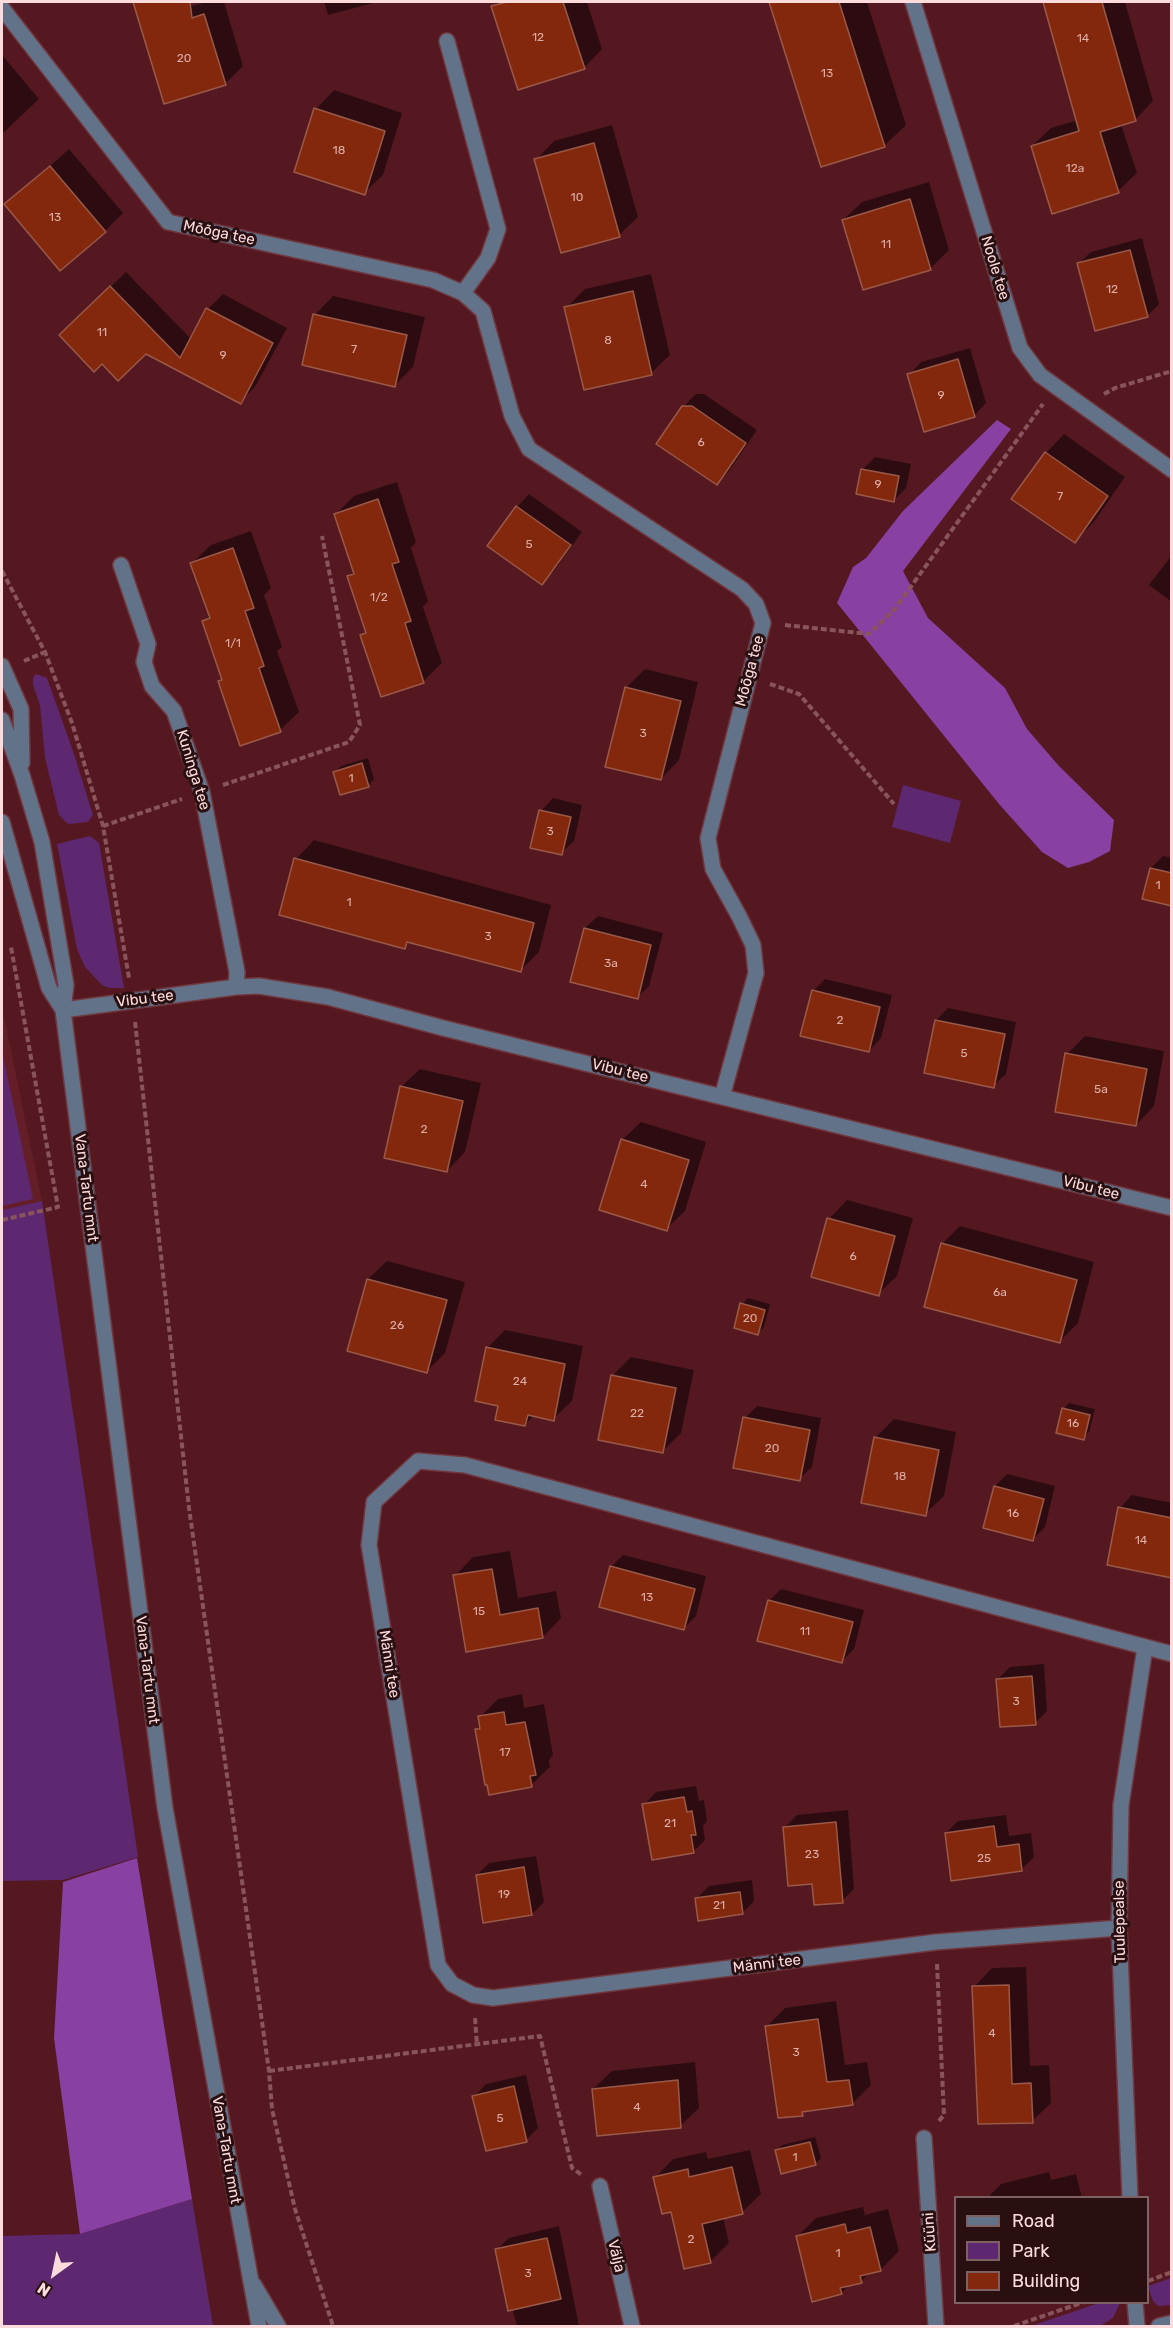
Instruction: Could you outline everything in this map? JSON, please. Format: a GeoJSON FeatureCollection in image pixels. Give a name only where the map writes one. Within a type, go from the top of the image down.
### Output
{"type":"FeatureCollection","features":[{"type":"Feature","properties":{"kind":"street","name":"Noole tee"},"geometry":{"type":"LineString","coordinates":[[913,2],[1020,348],[1040,375],[1172,470]]}},
{"type":"Feature","properties":{"kind":"street","name":"Mõõga tee"},"geometry":{"type":"LineString","coordinates":[[2,8],[168,222],[433,280],[463,293],[483,310],[512,416],[530,449],[742,589],[756,604],[763,623],[708,838],[713,869],[740,916],[753,945],[756,973],[722,1097]]}},
{"type":"Feature","properties":{"kind":"street"},"geometry":{"type":"LineString","coordinates":[[447,41],[498,229],[488,258],[463,293]]}},
{"type":"Feature","properties":{"kind":"street","name":"Kuninga tee"},"geometry":{"type":"LineString","coordinates":[[121,565],[148,644],[144,662],[152,686],[174,711],[202,792],[237,972],[236,987]]}},
{"type":"Feature","properties":{"kind":"street"},"geometry":{"type":"LineString","coordinates":[[8,665],[21,709],[22,776]]}},
{"type":"Feature","properties":{"kind":"street","name":"Vana-Tartu mnt"},"geometry":{"type":"LineString","coordinates":[[2,720],[42,842],[66,985],[63,1010],[165,1808],[259,2326]]}},
{"type":"Feature","properties":{"kind":"street","name":"Vana-Tartu mnt"},"geometry":{"type":"LineString","coordinates":[[2,822],[49,988],[63,1010]]}},
{"type":"Feature","properties":{"kind":"street","name":"Vibu tee"},"geometry":{"type":"LineString","coordinates":[[63,1010],[236,987],[259,986],[328,997],[443,1028],[1172,1208]]}},
{"type":"Feature","properties":{"kind":"street","name":"Männi tee"},"geometry":{"type":"LineString","coordinates":[[1119,1928],[936,1942],[493,1998],[472,1995],[452,1984],[438,1965],[369,1545],[374,1502],[418,1461],[465,1465],[1172,1654]]}},
{"type":"Feature","properties":{"kind":"street","name":"Tuulepealse"},"geometry":{"type":"LineString","coordinates":[[1130,2196],[1119,1928],[1121,1805],[1145,1647]]}},
{"type":"Feature","properties":{"kind":"street","name":"Küüni"},"geometry":{"type":"LineString","coordinates":[[924,2138],[936,2326]]}},
{"type":"Feature","properties":{"kind":"street","name":"Välja"},"geometry":{"type":"LineString","coordinates":[[600,2186],[632,2326]]}},
{"type":"Feature","properties":{"kind":"street"},"geometry":{"type":"LineString","coordinates":[[248,2275],[254,2326]]}},
{"type":"Feature","properties":{"kind":"street"},"geometry":{"type":"LineString","coordinates":[[248,2275],[278,2326]]}},
{"type":"Feature","properties":{"kind":"street"},"geometry":{"type":"LineString","coordinates":[[1135,2304],[1137,2326]]}},
{"type":"Feature","properties":{"kind":"street"},"geometry":{"type":"LineString","coordinates":[[1159,2326],[1172,2323]]}},
{"type":"Feature","properties":{"kind":"path"},"geometry":{"type":"LineString","coordinates":[[1084,406],[1115,388],[1172,371]]}},
{"type":"Feature","properties":{"kind":"path"},"geometry":{"type":"LineString","coordinates":[[763,623],[869,634],[894,610],[1055,386]]}},
{"type":"Feature","properties":{"kind":"path"},"geometry":{"type":"LineString","coordinates":[[103,826],[349,742],[360,725],[322,536]]}},
{"type":"Feature","properties":{"kind":"path"},"geometry":{"type":"LineString","coordinates":[[2,571],[45,652],[72,723],[103,826],[118,902],[133,1001],[189,1508],[269,2071],[272,2109],[295,2209],[333,2326]]}},
{"type":"Feature","properties":{"kind":"path"},"geometry":{"type":"LineString","coordinates":[[8,665],[45,652]]}},
{"type":"Feature","properties":{"kind":"path"},"geometry":{"type":"LineString","coordinates":[[764,682],[799,694],[894,804]]}},
{"type":"Feature","properties":{"kind":"path"},"geometry":{"type":"LineString","coordinates":[[2,1220],[58,1207],[10,940]]}},
{"type":"Feature","properties":{"kind":"path"},"geometry":{"type":"LineString","coordinates":[[924,2138],[944,2115],[936,1942]]}},
{"type":"Feature","properties":{"kind":"path"},"geometry":{"type":"LineString","coordinates":[[269,2071],[540,2036],[572,2168],[600,2186]]}},
{"type":"Feature","properties":{"kind":"path"},"geometry":{"type":"LineString","coordinates":[[1149,2281],[1172,2272]]}},
{"type":"Feature","properties":{"kind":"path"},"geometry":{"type":"LineString","coordinates":[[1014,2326],[1078,2304]]}},
{"type":"Feature","properties":{"kind":"shaded area"},"geometry":{"type":"Polygon","coordinates":[[[997,420],[1011,429],[903,571],[928,618],[1005,688],[1027,729],[1059,766],[1114,820],[1110,851],[1089,862],[1068,868],[1042,852],[999,804],[837,603],[853,567],[866,558],[903,511],[997,420]]]}},
{"type":"Feature","properties":{"kind":"shaded area"},"geometry":{"type":"Polygon","coordinates":[[[2,1007],[42,1201],[2,1210],[2,1007]]]}},
{"type":"Feature","properties":{"kind":"shaded area"},"geometry":{"type":"Polygon","coordinates":[[[137,1858],[192,2199],[80,2234],[54,2038],[63,1882],[137,1858]]]}},
{"type":"Feature","properties":{"kind":"green space"},"geometry":{"type":"Polygon","coordinates":[[[36,674],[47,678],[73,751],[93,815],[88,822],[68,824],[59,815],[45,758],[40,705],[33,685],[33,678],[36,674]]]}},
{"type":"Feature","properties":{"kind":"green space"},"geometry":{"type":"Polygon","coordinates":[[[903,785],[961,801],[950,843],[892,827],[903,785]]]}},
{"type":"Feature","properties":{"kind":"green space"},"geometry":{"type":"Polygon","coordinates":[[[90,836],[99,843],[124,988],[109,988],[102,985],[85,967],[77,949],[57,844],[90,836]]]}},
{"type":"Feature","properties":{"kind":"green space"},"geometry":{"type":"Polygon","coordinates":[[[2,1051],[33,1199],[2,1206],[2,1051]]]}},
{"type":"Feature","properties":{"kind":"green space"},"geometry":{"type":"Polygon","coordinates":[[[42,1201],[138,1857],[63,1880],[2,1881],[2,1210],[42,1201]]]}},
{"type":"Feature","properties":{"kind":"green space"},"geometry":{"type":"Polygon","coordinates":[[[192,2199],[213,2326],[2,2326],[2,2236],[80,2234],[192,2199]]]}},
{"type":"Feature","properties":{"kind":"green space"},"geometry":{"type":"Polygon","coordinates":[[[1171,2278],[1171,2305],[1158,2306],[1153,2301],[1149,2286],[1171,2278]]]}},
{"type":"Feature","properties":{"kind":"green space"},"geometry":{"type":"Polygon","coordinates":[[[1096,2304],[1120,2304],[1113,2318],[1100,2326],[1031,2326],[1096,2304]]]}},
{"type":"Feature","properties":{"kind":"building"},"geometry":{"type":"Polygon","coordinates":[[[133,2],[190,2],[192,18],[204,14],[226,85],[164,104],[133,2]]]}},
{"type":"Feature","properties":{"kind":"building"},"geometry":{"type":"Polygon","coordinates":[[[507,2],[563,2],[585,69],[518,90],[491,6],[507,2]]]}},
{"type":"Feature","properties":{"kind":"building"},"geometry":{"type":"Polygon","coordinates":[[[769,2],[839,2],[885,147],[821,167],[769,2]]]}},
{"type":"Feature","properties":{"kind":"building"},"geometry":{"type":"Polygon","coordinates":[[[1043,2],[1102,2],[1136,121],[1100,132],[1119,193],[1052,214],[1031,146],[1079,131],[1043,2]]]}},
{"type":"Feature","properties":{"kind":"building"},"geometry":{"type":"Polygon","coordinates":[[[314,108],[385,131],[365,195],[294,172],[314,108]]]}},
{"type":"Feature","properties":{"kind":"building"},"geometry":{"type":"Polygon","coordinates":[[[594,143],[620,237],[561,253],[534,159],[594,143]]]}},
{"type":"Feature","properties":{"kind":"building"},"geometry":{"type":"Polygon","coordinates":[[[50,166],[106,232],[60,271],[4,204],[50,166]]]}},
{"type":"Feature","properties":{"kind":"building"},"geometry":{"type":"Polygon","coordinates":[[[910,199],[931,270],[863,290],[842,220],[910,199]]]}},
{"type":"Feature","properties":{"kind":"building"},"geometry":{"type":"Polygon","coordinates":[[[1130,250],[1148,317],[1095,331],[1077,263],[1130,250]]]}},
{"type":"Feature","properties":{"kind":"building"},"geometry":{"type":"Polygon","coordinates":[[[110,286],[180,358],[206,308],[273,343],[241,404],[146,354],[118,381],[102,364],[94,372],[59,335],[110,286]]]}},
{"type":"Feature","properties":{"kind":"building"},"geometry":{"type":"Polygon","coordinates":[[[633,291],[652,375],[584,390],[564,307],[633,291]]]}},
{"type":"Feature","properties":{"kind":"building"},"geometry":{"type":"Polygon","coordinates":[[[313,314],[407,335],[395,387],[302,365],[313,314]]]}},
{"type":"Feature","properties":{"kind":"building"},"geometry":{"type":"Polygon","coordinates":[[[958,359],[975,417],[924,432],[907,374],[958,359]]]}},
{"type":"Feature","properties":{"kind":"building"},"geometry":{"type":"Polygon","coordinates":[[[682,406],[692,406],[746,443],[717,485],[656,444],[682,406]]]}},
{"type":"Feature","properties":{"kind":"building"},"geometry":{"type":"Polygon","coordinates":[[[1045,452],[1108,496],[1075,543],[1011,499],[1045,452]]]}},
{"type":"Feature","properties":{"kind":"building"},"geometry":{"type":"Polygon","coordinates":[[[861,469],[899,476],[894,502],[856,494],[861,469]]]}},
{"type":"Feature","properties":{"kind":"building"},"geometry":{"type":"Polygon","coordinates":[[[378,499],[399,562],[392,564],[411,621],[405,623],[424,683],[381,697],[360,635],[366,633],[347,576],[354,574],[334,514],[378,499]]]}},
{"type":"Feature","properties":{"kind":"building"},"geometry":{"type":"Polygon","coordinates":[[[516,506],[571,545],[542,585],[487,546],[516,506]]]}},
{"type":"Feature","properties":{"kind":"building"},"geometry":{"type":"Polygon","coordinates":[[[233,548],[254,608],[245,611],[264,666],[259,668],[281,732],[240,746],[218,681],[222,680],[202,621],[210,618],[190,563],[233,548]]]}},
{"type":"Feature","properties":{"kind":"building"},"geometry":{"type":"Polygon","coordinates":[[[625,687],[681,701],[661,780],[605,767],[625,687]]]}},
{"type":"Feature","properties":{"kind":"building"},"geometry":{"type":"Polygon","coordinates":[[[362,763],[369,787],[340,795],[333,772],[362,763]]]}},
{"type":"Feature","properties":{"kind":"building"},"geometry":{"type":"Polygon","coordinates":[[[539,810],[571,817],[562,855],[530,848],[539,810]]]}},
{"type":"Feature","properties":{"kind":"building"},"geometry":{"type":"Polygon","coordinates":[[[294,858],[534,923],[521,972],[407,942],[405,949],[279,915],[294,858]]]}},
{"type":"Feature","properties":{"kind":"building"},"geometry":{"type":"Polygon","coordinates":[[[1150,868],[1172,873],[1172,906],[1142,899],[1150,868]]]}},
{"type":"Feature","properties":{"kind":"building"},"geometry":{"type":"Polygon","coordinates":[[[584,928],[651,945],[638,999],[570,982],[584,928]]]}},
{"type":"Feature","properties":{"kind":"building"},"geometry":{"type":"Polygon","coordinates":[[[812,990],[880,1007],[869,1052],[800,1036],[812,990]]]}},
{"type":"Feature","properties":{"kind":"building"},"geometry":{"type":"Polygon","coordinates":[[[935,1020],[1005,1034],[994,1088],[924,1073],[935,1020]]]}},
{"type":"Feature","properties":{"kind":"building"},"geometry":{"type":"Polygon","coordinates":[[[1065,1053],[1147,1069],[1136,1126],[1055,1112],[1065,1053]]]}},
{"type":"Feature","properties":{"kind":"building"},"geometry":{"type":"Polygon","coordinates":[[[400,1086],[463,1101],[447,1172],[384,1158],[400,1086]]]}},
{"type":"Feature","properties":{"kind":"building"},"geometry":{"type":"Polygon","coordinates":[[[621,1139],[689,1160],[667,1231],[599,1210],[621,1139]]]}},
{"type":"Feature","properties":{"kind":"building"},"geometry":{"type":"Polygon","coordinates":[[[827,1218],[895,1236],[879,1296],[811,1277],[827,1218]]]}},
{"type":"Feature","properties":{"kind":"building"},"geometry":{"type":"Polygon","coordinates":[[[941,1243],[1077,1280],[1060,1343],[924,1307],[941,1243]]]}},
{"type":"Feature","properties":{"kind":"building"},"geometry":{"type":"Polygon","coordinates":[[[367,1279],[447,1300],[427,1373],[347,1351],[367,1279]]]}},
{"type":"Feature","properties":{"kind":"building"},"geometry":{"type":"Polygon","coordinates":[[[740,1303],[765,1310],[758,1335],[734,1328],[740,1303]]]}},
{"type":"Feature","properties":{"kind":"building"},"geometry":{"type":"Polygon","coordinates":[[[486,1347],[565,1364],[554,1421],[528,1415],[525,1426],[495,1420],[498,1406],[475,1401],[486,1347]]]}},
{"type":"Feature","properties":{"kind":"building"},"geometry":{"type":"Polygon","coordinates":[[[611,1375],[676,1388],[663,1453],[598,1440],[611,1375]]]}},
{"type":"Feature","properties":{"kind":"building"},"geometry":{"type":"Polygon","coordinates":[[[1062,1408],[1090,1415],[1084,1440],[1056,1433],[1062,1408]]]}},
{"type":"Feature","properties":{"kind":"building"},"geometry":{"type":"Polygon","coordinates":[[[743,1417],[810,1430],[800,1481],[733,1468],[743,1417]]]}},
{"type":"Feature","properties":{"kind":"building"},"geometry":{"type":"Polygon","coordinates":[[[874,1437],[939,1450],[926,1516],[861,1503],[874,1437]]]}},
{"type":"Feature","properties":{"kind":"building"},"geometry":{"type":"Polygon","coordinates":[[[994,1486],[1044,1499],[1033,1541],[983,1528],[994,1486]]]}},
{"type":"Feature","properties":{"kind":"building"},"geometry":{"type":"Polygon","coordinates":[[[1118,1507],[1172,1518],[1172,1578],[1107,1565],[1118,1507]]]}},
{"type":"Feature","properties":{"kind":"building"},"geometry":{"type":"Polygon","coordinates":[[[610,1566],[695,1589],[684,1630],[599,1607],[610,1566]]]}},
{"type":"Feature","properties":{"kind":"building"},"geometry":{"type":"Polygon","coordinates":[[[492,1569],[500,1615],[538,1608],[543,1638],[466,1652],[453,1575],[492,1569]]]}},
{"type":"Feature","properties":{"kind":"building"},"geometry":{"type":"Polygon","coordinates":[[[768,1600],[853,1622],[842,1663],[757,1641],[768,1600]]]}},
{"type":"Feature","properties":{"kind":"building"},"geometry":{"type":"Polygon","coordinates":[[[1032,1676],[1036,1725],[1000,1727],[996,1679],[1032,1676]]]}},
{"type":"Feature","properties":{"kind":"building"},"geometry":{"type":"Polygon","coordinates":[[[504,1712],[506,1725],[525,1722],[536,1775],[530,1776],[532,1787],[489,1795],[487,1785],[485,1785],[475,1729],[480,1729],[478,1716],[504,1712]]]}},
{"type":"Feature","properties":{"kind":"building"},"geometry":{"type":"Polygon","coordinates":[[[684,1797],[687,1812],[692,1811],[696,1835],[691,1835],[694,1853],[652,1860],[642,1804],[684,1797]]]}},
{"type":"Feature","properties":{"kind":"building"},"geometry":{"type":"Polygon","coordinates":[[[836,1822],[843,1903],[814,1905],[812,1884],[788,1886],[783,1827],[836,1822]]]}},
{"type":"Feature","properties":{"kind":"building"},"geometry":{"type":"Polygon","coordinates":[[[994,1826],[997,1847],[1019,1844],[1022,1871],[951,1881],[945,1833],[994,1826]]]}},
{"type":"Feature","properties":{"kind":"building"},"geometry":{"type":"Polygon","coordinates":[[[524,1867],[532,1915],[483,1923],[476,1875],[524,1867]]]}},
{"type":"Feature","properties":{"kind":"building"},"geometry":{"type":"Polygon","coordinates":[[[740,1892],[743,1914],[698,1921],[695,1898],[740,1892]]]}},
{"type":"Feature","properties":{"kind":"building"},"geometry":{"type":"Polygon","coordinates":[[[1009,1985],[1012,2084],[1031,2083],[1033,2123],[978,2124],[972,1986],[1009,1985]]]}},
{"type":"Feature","properties":{"kind":"building"},"geometry":{"type":"Polygon","coordinates":[[[818,2019],[827,2082],[849,2080],[853,2105],[802,2112],[803,2116],[778,2118],[765,2026],[818,2019]]]}},
{"type":"Feature","properties":{"kind":"building"},"geometry":{"type":"Polygon","coordinates":[[[678,2080],[681,2128],[597,2136],[592,2089],[678,2080]]]}},
{"type":"Feature","properties":{"kind":"building"},"geometry":{"type":"Polygon","coordinates":[[[514,2086],[527,2142],[486,2151],[472,2096],[514,2086]]]}},
{"type":"Feature","properties":{"kind":"building"},"geometry":{"type":"Polygon","coordinates":[[[810,2142],[816,2165],[781,2174],[775,2150],[810,2142]]]}},
{"type":"Feature","properties":{"kind":"building"},"geometry":{"type":"Polygon","coordinates":[[[732,2167],[743,2214],[702,2224],[711,2263],[684,2269],[671,2212],[662,2214],[653,2177],[688,2169],[689,2177],[732,2167]]]}},
{"type":"Feature","properties":{"kind":"building"},"geometry":{"type":"Polygon","coordinates":[[[845,2224],[847,2233],[870,2227],[881,2271],[860,2276],[862,2283],[840,2288],[842,2294],[812,2302],[796,2236],[845,2224]]]}},
{"type":"Feature","properties":{"kind":"building"},"geometry":{"type":"Polygon","coordinates":[[[547,2238],[561,2299],[508,2311],[495,2249],[547,2238]]]}}]}
